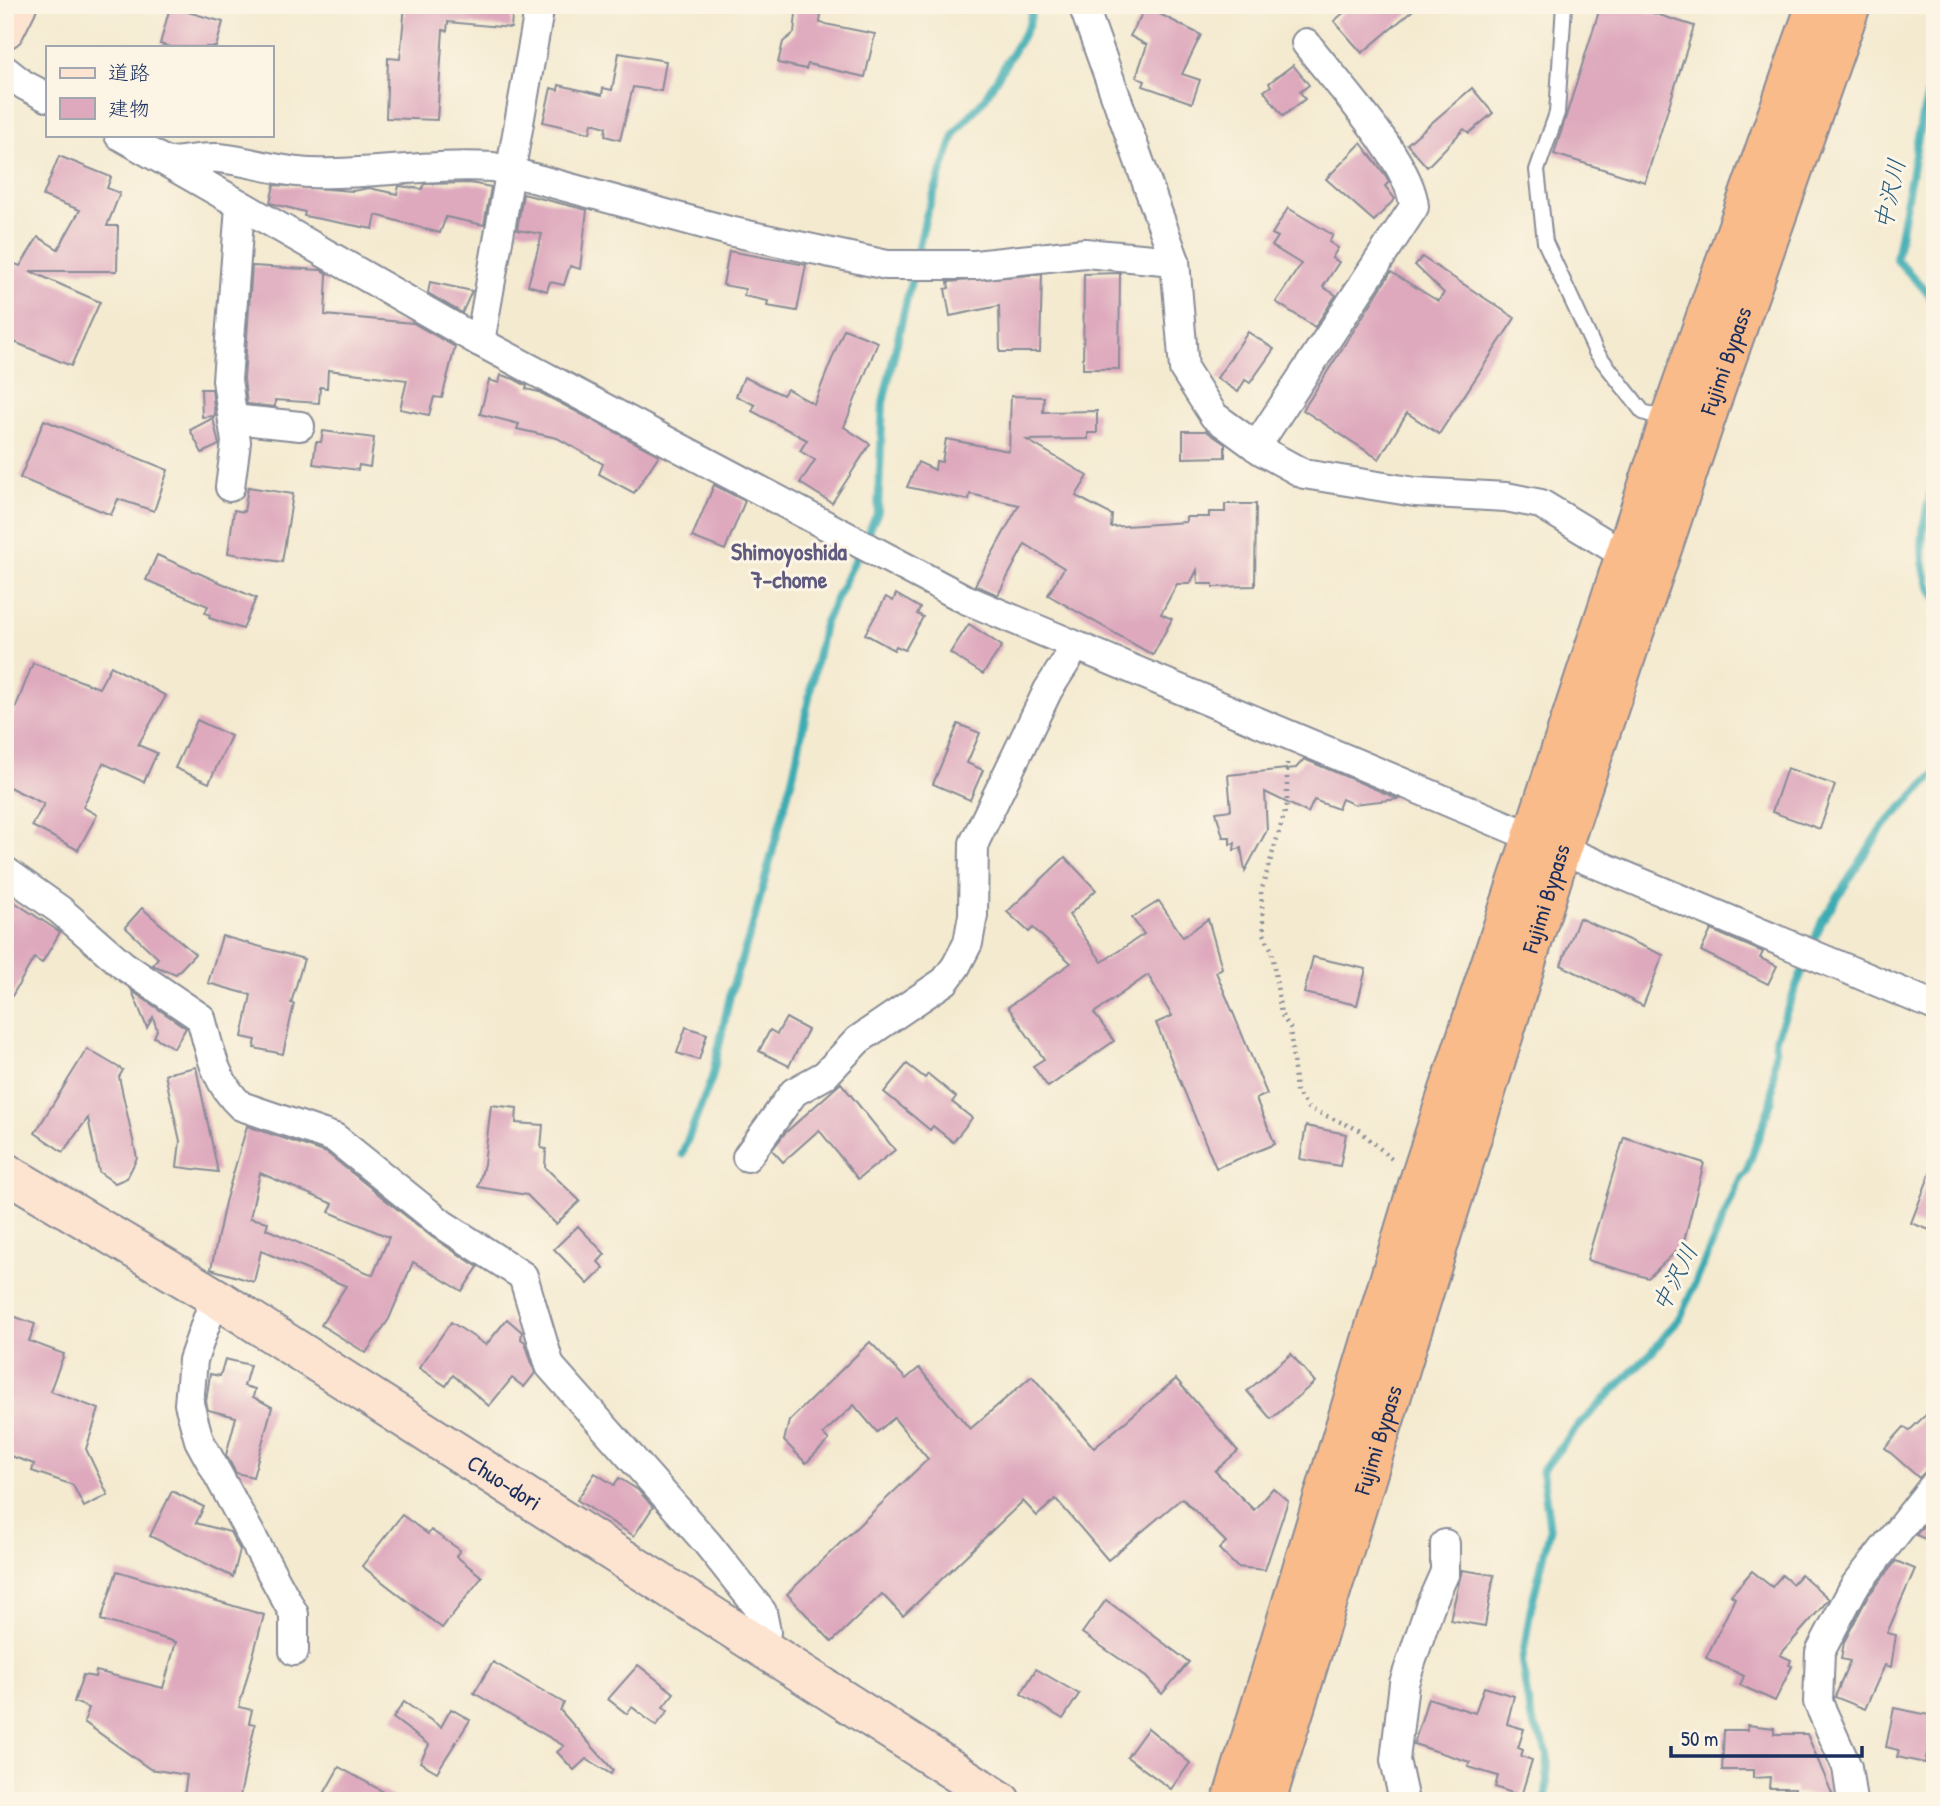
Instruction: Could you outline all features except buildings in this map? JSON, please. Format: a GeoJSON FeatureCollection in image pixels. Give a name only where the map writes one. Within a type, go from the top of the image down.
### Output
{"type":"FeatureCollection","features":[{"type":"Feature","properties":{"kind":"highway","name":"Fujimi Bypass"},"geometry":{"type":"LineString","coordinates":[[1266,1801],[1546,844],[1625,555],[1669,421],[1816,5]]}},
{"type":"Feature","properties":{"kind":"highway","name":"Fujimi Bypass"},"geometry":{"type":"LineString","coordinates":[[1233,1801],[1419,1181],[1713,397],[1851,5]]}},
{"type":"Feature","properties":{"kind":"street"},"geometry":{"type":"LineString","coordinates":[[5,29],[17,5]]}},
{"type":"Feature","properties":{"kind":"street"},"geometry":{"type":"LineString","coordinates":[[480,342],[540,5]]}},
{"type":"Feature","properties":{"kind":"street"},"geometry":{"type":"LineString","coordinates":[[1083,5],[1175,261],[1184,369],[1214,416],[1256,447],[1304,474],[1415,492],[1506,497],[1541,504],[1625,555]]}},
{"type":"Feature","properties":{"kind":"street"},"geometry":{"type":"LineString","coordinates":[[1256,447],[1414,207],[1413,194],[1392,155],[1306,43]]}},
{"type":"Feature","properties":{"kind":"street"},"geometry":{"type":"LineString","coordinates":[[5,70],[24,85],[46,96]]}},
{"type":"Feature","properties":{"kind":"street"},"geometry":{"type":"LineString","coordinates":[[121,136],[171,162],[240,206],[480,342],[965,599],[1935,1006]]}},
{"type":"Feature","properties":{"kind":"street"},"geometry":{"type":"LineString","coordinates":[[171,162],[218,158],[269,169],[307,173],[378,173],[458,164],[510,171],[612,202],[729,232],[887,265],[975,265],[1085,253],[1175,261]]}},
{"type":"Feature","properties":{"kind":"street"},"geometry":{"type":"LineString","coordinates":[[230,487],[236,442],[227,380],[240,206]]}},
{"type":"Feature","properties":{"kind":"street"},"geometry":{"type":"LineString","coordinates":[[233,419],[300,426]]}},
{"type":"Feature","properties":{"kind":"street"},"geometry":{"type":"LineString","coordinates":[[747,1157],[794,1092],[825,1075],[858,1040],[945,981],[956,966],[968,943],[973,915],[974,843],[1048,690],[1076,646]]}},
{"type":"Feature","properties":{"kind":"street"},"geometry":{"type":"LineString","coordinates":[[5,871],[60,910],[123,965],[201,1018],[210,1060],[240,1106],[335,1138],[442,1224],[523,1276],[550,1366],[707,1543],[762,1612],[766,1632],[763,1648]]}},
{"type":"Feature","properties":{"kind":"street","name":"Chuo-dori"},"geometry":{"type":"LineString","coordinates":[[5,1172],[215,1297],[1000,1801]]}},
{"type":"Feature","properties":{"kind":"street"},"geometry":{"type":"LineString","coordinates":[[215,1297],[193,1360],[189,1404],[198,1440],[294,1614],[294,1651]]}},
{"type":"Feature","properties":{"kind":"street"},"geometry":{"type":"LineString","coordinates":[[1852,1801],[1847,1767],[1818,1702],[1820,1652],[1854,1587],[1935,1484]]}},
{"type":"Feature","properties":{"kind":"street"},"geometry":{"type":"LineString","coordinates":[[1404,1801],[1395,1760],[1404,1683],[1430,1605],[1445,1572],[1445,1544]]}},
{"type":"Feature","properties":{"kind":"lane"},"geometry":{"type":"LineString","coordinates":[[1564,5],[1557,113],[1536,170],[1545,242],[1596,352],[1643,412],[1669,421]]}},
{"type":"Feature","properties":{"kind":"path"},"geometry":{"type":"LineString","coordinates":[[1283,734],[1289,782],[1287,805],[1266,870],[1261,902],[1264,934],[1272,951],[1281,1014],[1290,1028],[1296,1091],[1308,1108],[1359,1130],[1419,1181]]}},
{"type":"Feature","properties":{"kind":"waterway"},"geometry":{"type":"LineString","coordinates":[[682,1154],[712,1078],[731,991],[752,928],[794,771],[824,624],[878,512],[883,403],[926,216],[955,133],[985,98],[1029,25],[1033,5]]}},
{"type":"Feature","properties":{"kind":"waterway","name":"中沢川"},"geometry":{"type":"LineString","coordinates":[[1935,70],[1921,120],[1896,259],[1930,295],[1935,312]]}},
{"type":"Feature","properties":{"kind":"waterway","name":"中沢川"},"geometry":{"type":"LineString","coordinates":[[1935,476],[1924,522],[1922,553],[1928,583],[1935,597]]}},
{"type":"Feature","properties":{"kind":"waterway","name":"中沢川"},"geometry":{"type":"LineString","coordinates":[[1546,1801],[1548,1754],[1530,1715],[1522,1662],[1531,1607],[1550,1530],[1542,1471],[1576,1428],[1652,1352],[1681,1316],[1741,1177],[1746,1172],[1772,1100],[1776,1038],[1822,921],[1882,828],[1935,774]]}},
{"type":"Feature","properties":{"kind":"district","name":"Shimoyoshida 7-chome"},"geometry":{"type":"Point","coordinates":[789,566]}}]}
